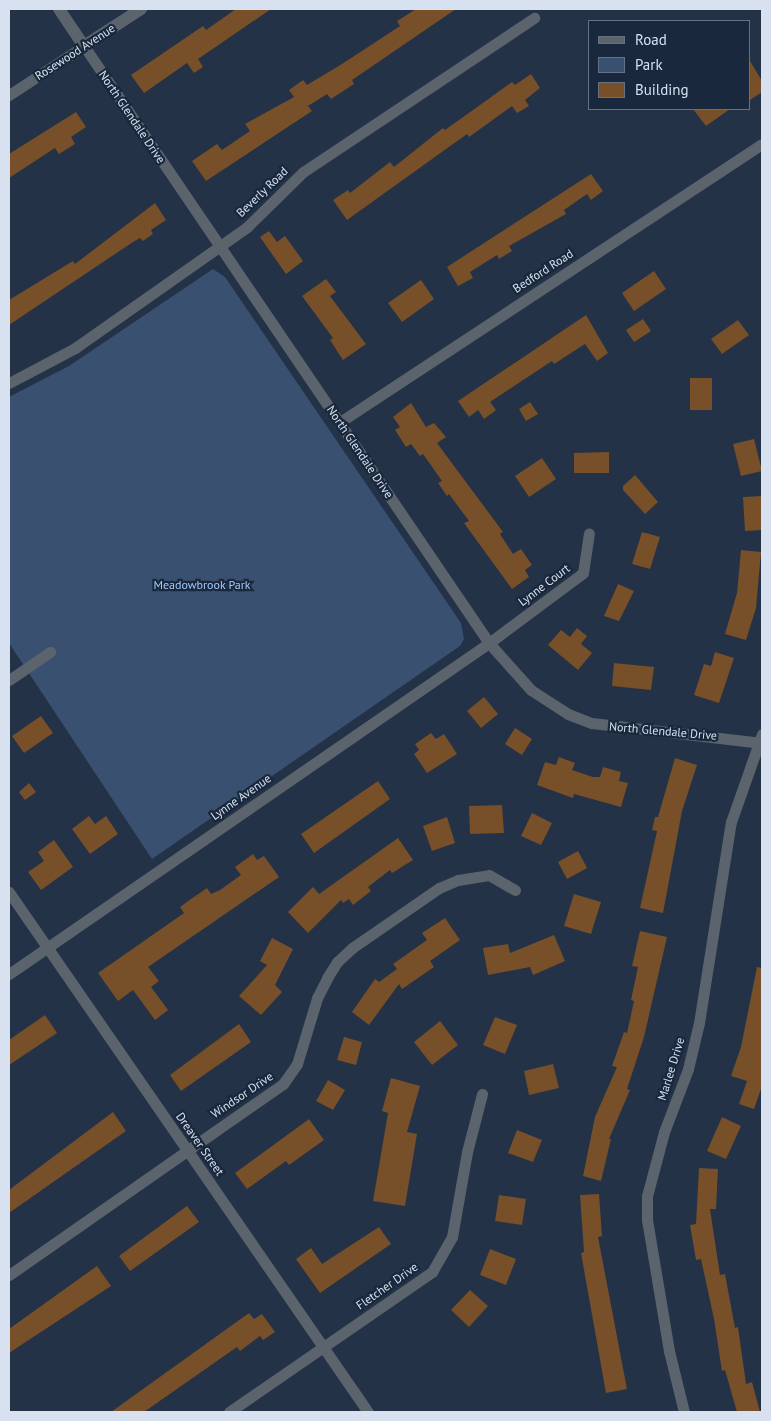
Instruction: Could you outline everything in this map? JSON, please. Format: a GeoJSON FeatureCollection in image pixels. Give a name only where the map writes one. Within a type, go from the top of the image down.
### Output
{"type":"FeatureCollection","features":[{"type":"Feature","properties":{"kind":"street","name":"North Glendale Drive"},"geometry":{"type":"LineString","coordinates":[[59,9],[489,644],[531,690],[568,714],[592,723],[761,740]]}},
{"type":"Feature","properties":{"kind":"street","name":"Rosewood Avenue"},"geometry":{"type":"LineString","coordinates":[[9,95],[141,9]]}},
{"type":"Feature","properties":{"kind":"street","name":"Beverly Road"},"geometry":{"type":"LineString","coordinates":[[9,383],[76,348],[247,227],[302,172],[534,18]]}},
{"type":"Feature","properties":{"kind":"street","name":"Bedford Road"},"geometry":{"type":"LineString","coordinates":[[340,422],[762,144]]}},
{"type":"Feature","properties":{"kind":"street","name":"Lynne Court"},"geometry":{"type":"LineString","coordinates":[[489,644],[583,573],[589,533]]}},
{"type":"Feature","properties":{"kind":"street","name":"Lynne Avenue"},"geometry":{"type":"LineString","coordinates":[[9,974],[489,644]]}},
{"type":"Feature","properties":{"kind":"street"},"geometry":{"type":"LineString","coordinates":[[9,680],[50,652]]}},
{"type":"Feature","properties":{"kind":"street","name":"Marlee Drive"},"geometry":{"type":"LineString","coordinates":[[684,1412],[662,1313],[647,1220],[647,1196],[664,1132],[688,1069],[699,1023],[731,822],[761,740]]}},
{"type":"Feature","properties":{"kind":"street","name":"Windsor Drive"},"geometry":{"type":"LineString","coordinates":[[9,1275],[283,1084],[291,1076],[317,998],[337,962],[352,948],[439,888],[458,880],[489,875],[516,890]]}},
{"type":"Feature","properties":{"kind":"street","name":"Dreaver Street"},"geometry":{"type":"LineString","coordinates":[[9,892],[368,1412]]}},
{"type":"Feature","properties":{"kind":"street","name":"Fletcher Drive"},"geometry":{"type":"LineString","coordinates":[[229,1412],[432,1272],[445,1255],[452,1237],[469,1142],[482,1094]]}},
{"type":"Feature","properties":{"kind":"green space","name":"Meadowbrook Park"},"geometry":{"type":"Polygon","coordinates":[[[213,269],[225,277],[461,623],[464,639],[460,646],[152,859],[9,643],[9,397],[69,366],[213,269]]]}},
{"type":"Feature","properties":{"kind":"building"},"geometry":{"type":"Polygon","coordinates":[[[236,9],[271,9],[198,59],[203,67],[194,73],[187,63],[144,93],[131,75],[203,26],[206,30],[236,9]]]}},
{"type":"Feature","properties":{"kind":"building"},"geometry":{"type":"Polygon","coordinates":[[[416,9],[456,9],[352,80],[354,84],[331,99],[327,94],[308,106],[312,111],[206,181],[192,161],[217,144],[222,150],[250,131],[245,124],[294,97],[289,90],[303,80],[307,85],[342,64],[400,26],[397,21],[416,9]]]}},
{"type":"Feature","properties":{"kind":"building"},"geometry":{"type":"Polygon","coordinates":[[[751,63],[762,81],[762,92],[751,99],[751,63]]]}},
{"type":"Feature","properties":{"kind":"building"},"geometry":{"type":"Polygon","coordinates":[[[531,74],[540,88],[525,100],[529,106],[517,113],[512,106],[469,137],[467,134],[347,220],[333,200],[348,190],[350,193],[390,162],[394,167],[443,128],[445,130],[512,82],[515,85],[531,74]]]}},
{"type":"Feature","properties":{"kind":"building"},"geometry":{"type":"Polygon","coordinates":[[[694,110],[729,110],[706,126],[694,110]]]}},
{"type":"Feature","properties":{"kind":"building"},"geometry":{"type":"Polygon","coordinates":[[[76,112],[86,127],[71,137],[75,144],[59,154],[55,148],[9,178],[9,154],[76,112]]]}},
{"type":"Feature","properties":{"kind":"building"},"geometry":{"type":"Polygon","coordinates":[[[591,174],[603,191],[591,200],[587,194],[564,210],[566,214],[509,246],[512,251],[499,259],[497,255],[470,272],[473,278],[458,286],[447,267],[591,174]]]}},
{"type":"Feature","properties":{"kind":"building"},"geometry":{"type":"Polygon","coordinates":[[[155,203],[166,220],[151,230],[153,234],[143,241],[140,238],[133,242],[9,325],[9,300],[73,261],[75,264],[155,203]]]}},
{"type":"Feature","properties":{"kind":"building"},"geometry":{"type":"Polygon","coordinates":[[[269,231],[277,242],[285,236],[303,261],[286,274],[260,237],[269,231]]]}},
{"type":"Feature","properties":{"kind":"building"},"geometry":{"type":"Polygon","coordinates":[[[654,271],[666,289],[634,311],[622,293],[654,271]]]}},
{"type":"Feature","properties":{"kind":"building"},"geometry":{"type":"Polygon","coordinates":[[[326,279],[336,292],[330,296],[366,344],[343,360],[330,340],[333,338],[302,296],[326,279]]]}},
{"type":"Feature","properties":{"kind":"building"},"geometry":{"type":"Polygon","coordinates":[[[421,280],[434,299],[402,322],[388,303],[421,280]]]}},
{"type":"Feature","properties":{"kind":"building"},"geometry":{"type":"Polygon","coordinates":[[[586,315],[608,353],[597,361],[585,344],[554,364],[552,361],[490,402],[496,410],[484,419],[478,410],[469,417],[458,401],[586,315]]]}},
{"type":"Feature","properties":{"kind":"building"},"geometry":{"type":"Polygon","coordinates":[[[643,319],[651,331],[634,342],[626,330],[643,319]]]}},
{"type":"Feature","properties":{"kind":"building"},"geometry":{"type":"Polygon","coordinates":[[[738,320],[749,335],[722,354],[711,339],[738,320]]]}},
{"type":"Feature","properties":{"kind":"building"},"geometry":{"type":"Polygon","coordinates":[[[690,378],[712,378],[712,410],[690,410],[690,378]]]}},
{"type":"Feature","properties":{"kind":"building"},"geometry":{"type":"Polygon","coordinates":[[[530,402],[538,414],[526,421],[519,409],[530,402]]]}},
{"type":"Feature","properties":{"kind":"building"},"geometry":{"type":"Polygon","coordinates":[[[411,403],[426,427],[434,423],[446,437],[437,443],[503,532],[500,534],[513,554],[521,549],[532,565],[525,570],[529,577],[512,589],[464,523],[469,521],[449,494],[447,496],[438,483],[442,481],[423,454],[420,456],[411,444],[406,447],[395,430],[400,427],[393,417],[411,403]]]}},
{"type":"Feature","properties":{"kind":"building"},"geometry":{"type":"Polygon","coordinates":[[[754,439],[762,471],[741,476],[733,444],[754,439]]]}},
{"type":"Feature","properties":{"kind":"building"},"geometry":{"type":"Polygon","coordinates":[[[609,452],[609,473],[574,473],[574,453],[609,452]]]}},
{"type":"Feature","properties":{"kind":"building"},"geometry":{"type":"Polygon","coordinates":[[[542,458],[556,479],[529,497],[515,476],[542,458]]]}},
{"type":"Feature","properties":{"kind":"building"},"geometry":{"type":"Polygon","coordinates":[[[635,475],[658,502],[645,514],[623,490],[623,486],[635,475]]]}},
{"type":"Feature","properties":{"kind":"building"},"geometry":{"type":"Polygon","coordinates":[[[762,496],[762,530],[745,531],[743,497],[762,496]]]}},
{"type":"Feature","properties":{"kind":"building"},"geometry":{"type":"Polygon","coordinates":[[[642,532],[660,537],[650,569],[632,564],[642,532]]]}},
{"type":"Feature","properties":{"kind":"building"},"geometry":{"type":"Polygon","coordinates":[[[741,550],[761,552],[756,608],[746,640],[725,634],[737,593],[741,550]]]}},
{"type":"Feature","properties":{"kind":"building"},"geometry":{"type":"Polygon","coordinates":[[[618,584],[634,591],[619,621],[604,616],[618,584]]]}},
{"type":"Feature","properties":{"kind":"building"},"geometry":{"type":"Polygon","coordinates":[[[577,628],[587,636],[581,644],[592,653],[578,670],[548,645],[561,630],[570,637],[577,628]]]}},
{"type":"Feature","properties":{"kind":"building"},"geometry":{"type":"Polygon","coordinates":[[[715,652],[734,658],[719,703],[694,695],[704,664],[711,666],[715,652]]]}},
{"type":"Feature","properties":{"kind":"building"},"geometry":{"type":"Polygon","coordinates":[[[614,663],[654,667],[651,690],[612,686],[614,663]]]}},
{"type":"Feature","properties":{"kind":"building"},"geometry":{"type":"Polygon","coordinates":[[[484,697],[498,714],[481,728],[467,711],[484,697]]]}},
{"type":"Feature","properties":{"kind":"building"},"geometry":{"type":"Polygon","coordinates":[[[41,716],[53,733],[24,753],[12,736],[41,716]]]}},
{"type":"Feature","properties":{"kind":"building"},"geometry":{"type":"Polygon","coordinates":[[[515,728],[532,739],[522,755],[505,744],[515,728]]]}},
{"type":"Feature","properties":{"kind":"building"},"geometry":{"type":"Polygon","coordinates":[[[431,733],[436,739],[444,734],[457,754],[427,773],[414,754],[419,750],[415,744],[431,733]]]}},
{"type":"Feature","properties":{"kind":"building"},"geometry":{"type":"Polygon","coordinates":[[[559,757],[575,763],[572,770],[593,777],[600,777],[603,767],[621,772],[619,781],[628,783],[621,807],[574,794],[573,798],[537,785],[545,762],[556,765],[559,757]]]}},
{"type":"Feature","properties":{"kind":"building"},"geometry":{"type":"Polygon","coordinates":[[[675,758],[697,765],[682,811],[663,913],[640,908],[657,831],[652,830],[655,817],[658,817],[675,758]]]}},
{"type":"Feature","properties":{"kind":"building"},"geometry":{"type":"Polygon","coordinates":[[[378,781],[390,799],[314,853],[301,834],[378,781]]]}},
{"type":"Feature","properties":{"kind":"building"},"geometry":{"type":"Polygon","coordinates":[[[29,783],[36,792],[25,800],[19,792],[29,783]]]}},
{"type":"Feature","properties":{"kind":"building"},"geometry":{"type":"Polygon","coordinates":[[[502,805],[504,833],[470,834],[469,806],[502,805]]]}},
{"type":"Feature","properties":{"kind":"building"},"geometry":{"type":"Polygon","coordinates":[[[532,813],[552,823],[541,845],[521,836],[532,813]]]}},
{"type":"Feature","properties":{"kind":"building"},"geometry":{"type":"Polygon","coordinates":[[[89,816],[95,824],[106,816],[118,834],[90,854],[72,829],[89,816]]]}},
{"type":"Feature","properties":{"kind":"building"},"geometry":{"type":"Polygon","coordinates":[[[447,817],[455,843],[432,851],[423,826],[447,817]]]}},
{"type":"Feature","properties":{"kind":"building"},"geometry":{"type":"Polygon","coordinates":[[[398,838],[413,860],[392,873],[390,870],[368,887],[371,891],[353,905],[349,899],[343,903],[341,900],[308,933],[288,912],[313,887],[319,894],[398,838]]]}},
{"type":"Feature","properties":{"kind":"building"},"geometry":{"type":"Polygon","coordinates":[[[54,840],[73,867],[41,890],[28,872],[44,861],[38,852],[54,840]]]}},
{"type":"Feature","properties":{"kind":"building"},"geometry":{"type":"Polygon","coordinates":[[[578,851],[587,868],[567,879],[558,862],[578,851]]]}},
{"type":"Feature","properties":{"kind":"building"},"geometry":{"type":"Polygon","coordinates":[[[253,854],[257,860],[264,856],[279,877],[148,967],[159,981],[151,987],[168,1010],[155,1020],[133,990],[118,1001],[98,973],[184,913],[180,907],[207,888],[211,894],[241,875],[235,867],[253,854]]]}},
{"type":"Feature","properties":{"kind":"building"},"geometry":{"type":"Polygon","coordinates":[[[574,894],[601,902],[591,934],[564,926],[574,894]]]}},
{"type":"Feature","properties":{"kind":"building"},"geometry":{"type":"Polygon","coordinates":[[[445,918],[460,940],[430,961],[434,967],[402,989],[399,984],[369,1025],[352,1012],[375,979],[379,982],[397,969],[393,964],[427,940],[422,933],[445,918]]]}},
{"type":"Feature","properties":{"kind":"building"},"geometry":{"type":"Polygon","coordinates":[[[640,931],[667,937],[644,1037],[627,1089],[630,1090],[609,1139],[611,1139],[601,1181],[583,1176],[595,1117],[617,1067],[612,1066],[624,1032],[627,1033],[634,1001],[631,1000],[638,967],[632,966],[640,931]]]}},
{"type":"Feature","properties":{"kind":"building"},"geometry":{"type":"Polygon","coordinates":[[[554,935],[565,961],[533,975],[530,967],[488,975],[483,948],[508,944],[510,953],[554,935]]]}},
{"type":"Feature","properties":{"kind":"building"},"geometry":{"type":"Polygon","coordinates":[[[272,938],[293,949],[275,985],[282,992],[261,1015],[239,996],[267,965],[260,961],[272,938]]]}},
{"type":"Feature","properties":{"kind":"building"},"geometry":{"type":"Polygon","coordinates":[[[757,967],[762,968],[762,1086],[754,1109],[739,1104],[747,1081],[731,1076],[741,1047],[757,967]]]}},
{"type":"Feature","properties":{"kind":"building"},"geometry":{"type":"Polygon","coordinates":[[[45,1015],[57,1033],[9,1065],[9,1040],[45,1015]]]}},
{"type":"Feature","properties":{"kind":"building"},"geometry":{"type":"Polygon","coordinates":[[[495,1017],[517,1025],[505,1054],[483,1045],[495,1017]]]}},
{"type":"Feature","properties":{"kind":"building"},"geometry":{"type":"Polygon","coordinates":[[[440,1021],[458,1045],[432,1065],[414,1042],[440,1021]]]}},
{"type":"Feature","properties":{"kind":"building"},"geometry":{"type":"Polygon","coordinates":[[[239,1024],[251,1042],[181,1091],[170,1075],[239,1024]]]}},
{"type":"Feature","properties":{"kind":"building"},"geometry":{"type":"Polygon","coordinates":[[[344,1037],[362,1042],[356,1065],[337,1060],[344,1037]]]}},
{"type":"Feature","properties":{"kind":"building"},"geometry":{"type":"Polygon","coordinates":[[[553,1064],[559,1088],[529,1095],[524,1071],[553,1064]]]}},
{"type":"Feature","properties":{"kind":"building"},"geometry":{"type":"Polygon","coordinates":[[[391,1078],[420,1086],[407,1132],[417,1134],[405,1206],[373,1201],[388,1113],[382,1111],[391,1078]]]}},
{"type":"Feature","properties":{"kind":"building"},"geometry":{"type":"Polygon","coordinates":[[[328,1080],[345,1090],[333,1110],[316,1101],[328,1080]]]}},
{"type":"Feature","properties":{"kind":"building"},"geometry":{"type":"Polygon","coordinates":[[[113,1112],[126,1131],[9,1213],[9,1190],[113,1112]]]}},
{"type":"Feature","properties":{"kind":"building"},"geometry":{"type":"Polygon","coordinates":[[[722,1117],[741,1126],[726,1159],[707,1151],[722,1117]]]}},
{"type":"Feature","properties":{"kind":"building"},"geometry":{"type":"Polygon","coordinates":[[[309,1119],[324,1140],[289,1165],[286,1161],[247,1189],[235,1173],[309,1119]]]}},
{"type":"Feature","properties":{"kind":"building"},"geometry":{"type":"Polygon","coordinates":[[[517,1130],[542,1140],[533,1162],[508,1153],[517,1130]]]}},
{"type":"Feature","properties":{"kind":"building"},"geometry":{"type":"Polygon","coordinates":[[[699,1168],[718,1169],[716,1209],[710,1209],[720,1275],[725,1274],[735,1328],[738,1327],[746,1384],[752,1382],[760,1412],[737,1412],[725,1370],[722,1371],[714,1319],[701,1259],[696,1260],[690,1225],[696,1224],[699,1168]]]}},
{"type":"Feature","properties":{"kind":"building"},"geometry":{"type":"Polygon","coordinates":[[[599,1194],[602,1236],[598,1237],[627,1389],[606,1393],[581,1253],[584,1252],[580,1195],[599,1194]]]}},
{"type":"Feature","properties":{"kind":"building"},"geometry":{"type":"Polygon","coordinates":[[[499,1195],[526,1199],[522,1225],[495,1221],[499,1195]]]}},
{"type":"Feature","properties":{"kind":"building"},"geometry":{"type":"Polygon","coordinates":[[[187,1206],[199,1222],[130,1271],[119,1256],[187,1206]]]}},
{"type":"Feature","properties":{"kind":"building"},"geometry":{"type":"Polygon","coordinates":[[[379,1227],[391,1244],[320,1293],[296,1259],[311,1248],[322,1264],[379,1227]]]}},
{"type":"Feature","properties":{"kind":"building"},"geometry":{"type":"Polygon","coordinates":[[[490,1249],[516,1259],[506,1285],[480,1275],[490,1249]]]}},
{"type":"Feature","properties":{"kind":"building"},"geometry":{"type":"Polygon","coordinates":[[[97,1266],[111,1286],[9,1353],[9,1329],[97,1266]]]}},
{"type":"Feature","properties":{"kind":"building"},"geometry":{"type":"Polygon","coordinates":[[[470,1290],[488,1306],[469,1327],[451,1310],[470,1290]]]}},
{"type":"Feature","properties":{"kind":"building"},"geometry":{"type":"Polygon","coordinates":[[[249,1313],[254,1319],[262,1314],[275,1332],[263,1340],[260,1336],[240,1351],[237,1347],[144,1412],[111,1412],[249,1313]]]}}]}
